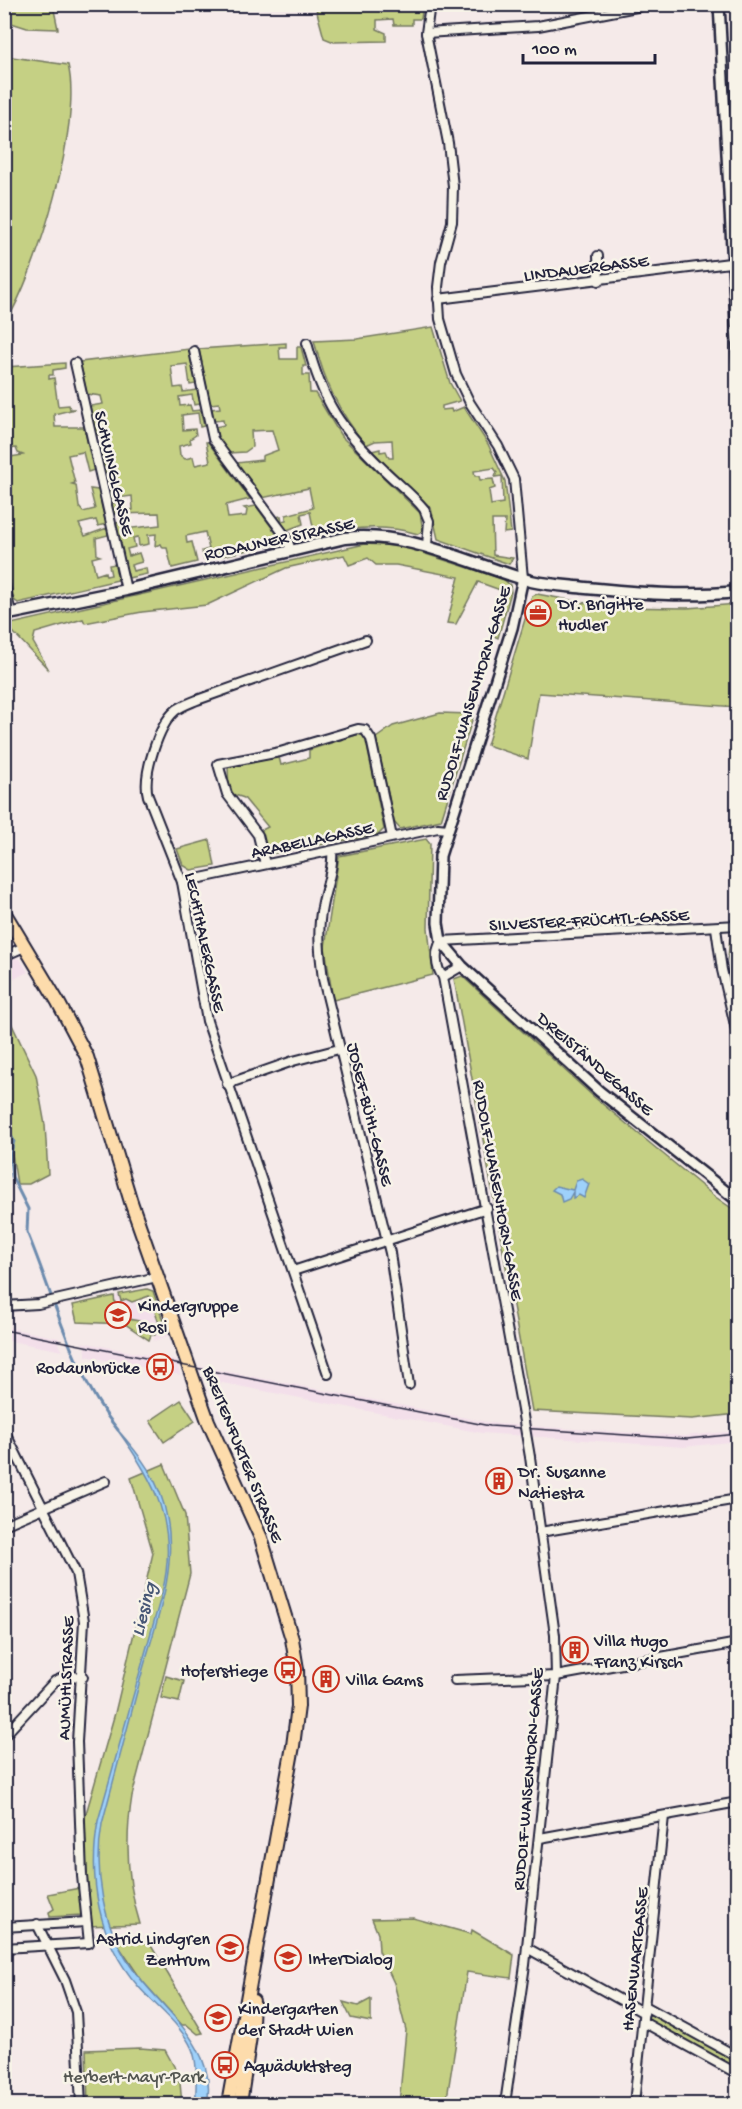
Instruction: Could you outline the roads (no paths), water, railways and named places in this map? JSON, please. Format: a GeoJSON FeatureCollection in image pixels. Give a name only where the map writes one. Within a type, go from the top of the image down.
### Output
{"type":"FeatureCollection","features":[{"type":"Feature","properties":{"kind":"main road","name":"RODAUNER STRASSE"},"geometry":{"type":"LineString","coordinates":[[8,614],[126,590],[291,550],[368,535],[405,539],[427,545],[523,578],[632,593],[697,596],[738,592]]}},
{"type":"Feature","properties":{"kind":"main road","name":"BREITENFURTER STRASSE"},"geometry":{"type":"LineString","coordinates":[[4,912],[58,1002],[87,1057],[157,1278],[212,1432],[261,1538],[285,1610],[297,1669],[298,1706],[293,1746],[228,2104]]}},
{"type":"Feature","properties":{"kind":"main road","name":"BREITENFURTER STRASSE"},"geometry":{"type":"LineString","coordinates":[[240,2104],[252,2023],[253,1967]]}},
{"type":"Feature","properties":{"kind":"street","name":"RUDOLF-WAISENHORN-GASSE"},"geometry":{"type":"LineString","coordinates":[[430,4],[426,33],[448,143],[453,186],[452,222],[441,262],[438,299],[440,319],[456,374],[470,403],[498,446],[514,479],[523,578],[512,628],[440,856],[438,923],[441,941],[436,952],[439,971],[444,976],[487,1208],[530,1457],[555,1635],[556,1676],[540,1838],[505,2104]]}},
{"type":"Feature","properties":{"kind":"street"},"geometry":{"type":"LineString","coordinates":[[426,33],[538,26],[652,4]]}},
{"type":"Feature","properties":{"kind":"street"},"geometry":{"type":"LineString","coordinates":[[719,4],[735,263],[738,360]]}},
{"type":"Feature","properties":{"kind":"street"},"geometry":{"type":"LineString","coordinates":[[726,133],[738,130]]}},
{"type":"Feature","properties":{"kind":"street"},"geometry":{"type":"LineString","coordinates":[[598,256],[599,281]]}},
{"type":"Feature","properties":{"kind":"street","name":"LINDAUERGASSE"},"geometry":{"type":"LineString","coordinates":[[438,299],[735,263]]}},
{"type":"Feature","properties":{"kind":"street"},"geometry":{"type":"LineString","coordinates":[[307,343],[320,387],[338,420],[355,442],[424,509],[429,521],[427,545]]}},
{"type":"Feature","properties":{"kind":"street"},"geometry":{"type":"LineString","coordinates":[[194,351],[213,439],[286,537],[291,550]]}},
{"type":"Feature","properties":{"kind":"street","name":"SCHWINGLGASSE"},"geometry":{"type":"LineString","coordinates":[[75,363],[126,590]]}},
{"type":"Feature","properties":{"kind":"street"},"geometry":{"type":"LineString","coordinates":[[4,583],[8,614]]}},
{"type":"Feature","properties":{"kind":"street","name":"LECHTHALERGASSE"},"geometry":{"type":"LineString","coordinates":[[328,1374],[207,1021],[182,882],[147,791],[157,738],[175,711],[197,700],[366,640]]}},
{"type":"Feature","properties":{"kind":"street"},"geometry":{"type":"LineString","coordinates":[[265,864],[260,838],[229,797],[218,764],[365,730],[371,739],[392,837]]}},
{"type":"Feature","properties":{"kind":"street","name":"ARABELLAGASSE"},"geometry":{"type":"LineString","coordinates":[[182,882],[438,828],[448,830]]}},
{"type":"Feature","properties":{"kind":"street","name":"JOSEF-BÜHL-GASSE"},"geometry":{"type":"LineString","coordinates":[[332,851],[332,863],[321,910],[319,948],[323,979],[386,1240],[409,1385]]}},
{"type":"Feature","properties":{"kind":"street","name":"SILVESTER-FRÜCHTL-GASSE"},"geometry":{"type":"LineString","coordinates":[[441,941],[716,928],[738,925]]}},
{"type":"Feature","properties":{"kind":"street"},"geometry":{"type":"LineString","coordinates":[[716,928],[722,970],[738,1038]]}},
{"type":"Feature","properties":{"kind":"street","name":"DREISTÄNDEGASSE"},"geometry":{"type":"LineString","coordinates":[[441,941],[462,966],[599,1091],[738,1201]]}},
{"type":"Feature","properties":{"kind":"street"},"geometry":{"type":"LineString","coordinates":[[4,956],[24,947]]}},
{"type":"Feature","properties":{"kind":"street"},"geometry":{"type":"LineString","coordinates":[[444,976],[462,966]]}},
{"type":"Feature","properties":{"kind":"street"},"geometry":{"type":"LineString","coordinates":[[227,1084],[293,1061],[339,1049]]}},
{"type":"Feature","properties":{"kind":"street"},"geometry":{"type":"LineString","coordinates":[[293,1271],[487,1208]]}},
{"type":"Feature","properties":{"kind":"street"},"geometry":{"type":"LineString","coordinates":[[4,1306],[38,1304],[157,1278]]}},
{"type":"Feature","properties":{"kind":"street","name":"AUMÜHLSTRASSE"},"geometry":{"type":"LineString","coordinates":[[4,1430],[76,1573],[84,1621],[83,1677],[77,1742],[86,1922],[90,1943],[49,1944]]}},
{"type":"Feature","properties":{"kind":"street"},"geometry":{"type":"LineString","coordinates":[[4,1525],[106,1481]]}},
{"type":"Feature","properties":{"kind":"street"},"geometry":{"type":"LineString","coordinates":[[540,1532],[738,1499]]}},
{"type":"Feature","properties":{"kind":"street"},"geometry":{"type":"LineString","coordinates":[[455,1680],[556,1676],[738,1643]]}},
{"type":"Feature","properties":{"kind":"street"},"geometry":{"type":"LineString","coordinates":[[4,1736],[55,1681],[67,1676],[83,1677]]}},
{"type":"Feature","properties":{"kind":"street"},"geometry":{"type":"LineString","coordinates":[[540,1838],[738,1802]]}},
{"type":"Feature","properties":{"kind":"street","name":"HASENWARTGASSE"},"geometry":{"type":"LineString","coordinates":[[634,2104],[664,1815]]}},
{"type":"Feature","properties":{"kind":"street"},"geometry":{"type":"LineString","coordinates":[[4,1927],[86,1922]]}},
{"type":"Feature","properties":{"kind":"street"},"geometry":{"type":"LineString","coordinates":[[37,1924],[49,1944],[75,2012],[81,2104]]}},
{"type":"Feature","properties":{"kind":"street"},"geometry":{"type":"LineString","coordinates":[[4,1948],[49,1944]]}},
{"type":"Feature","properties":{"kind":"street"},"geometry":{"type":"LineString","coordinates":[[527,1948],[738,2057]]}},
{"type":"Feature","properties":{"kind":"street"},"geometry":{"type":"LineString","coordinates":[[4,1960],[7,1964],[4,1976]]}},
{"type":"Feature","properties":{"kind":"street"},"geometry":{"type":"LineString","coordinates":[[643,2022],[738,2074]]}},
{"type":"Feature","properties":{"kind":"water"},"geometry":{"type":"Polygon","coordinates":[[[582,1179],[589,1184],[584,1198],[579,1195],[573,1198],[573,1192],[569,1199],[562,1202],[560,1194],[552,1190],[556,1186],[573,1190],[576,1181],[582,1179]]]}},
{"type":"Feature","properties":{"kind":"water","name":"Liesing"},"geometry":{"type":"Polygon","coordinates":[[[116,1428],[141,1458],[160,1492],[167,1518],[169,1556],[164,1594],[102,1824],[99,1860],[102,1897],[120,1949],[130,1965],[196,2045],[204,2063],[208,2083],[207,2104],[196,2104],[195,2062],[188,2040],[138,1986],[113,1949],[99,1908],[96,1887],[94,1865],[98,1821],[167,1569],[165,1525],[160,1505],[142,1467],[116,1428]]]}},
{"type":"Feature","properties":{"kind":"waterway","name":"Liesing"},"geometry":{"type":"LineString","coordinates":[[4,1070],[8,1080],[4,1089]]}},
{"type":"Feature","properties":{"kind":"waterway","name":"Liesing"},"geometry":{"type":"LineString","coordinates":[[4,1124],[14,1141],[10,1156],[12,1177],[28,1209],[27,1232],[76,1360],[88,1385],[118,1430]]}},
{"type":"Feature","properties":{"kind":"tram line"},"geometry":{"type":"LineString","coordinates":[[4,1330],[490,1426],[687,1439],[738,1434]]}},
{"type":"Feature","properties":{"kind":"place","name":"Dr. Brigitte Hudler"},"geometry":{"type":"Point","coordinates":[538,613]}},
{"type":"Feature","properties":{"kind":"place","name":"Kindergruppe Rosi"},"geometry":{"type":"Point","coordinates":[118,1315]}},
{"type":"Feature","properties":{"kind":"place","name":"Rodaunbrücke"},"geometry":{"type":"Point","coordinates":[160,1367]}},
{"type":"Feature","properties":{"kind":"place","name":"Dr. Susanne Natiesta"},"geometry":{"type":"Point","coordinates":[499,1481]}},
{"type":"Feature","properties":{"kind":"place","name":"Villa Hugo Franz Kirsch"},"geometry":{"type":"Point","coordinates":[575,1650]}},
{"type":"Feature","properties":{"kind":"place","name":"Hoferstiege"},"geometry":{"type":"Point","coordinates":[288,1670]}},
{"type":"Feature","properties":{"kind":"place","name":"Villa Gams"},"geometry":{"type":"Point","coordinates":[326,1679]}},
{"type":"Feature","properties":{"kind":"place","name":"Astrid Lindgren Zentrum"},"geometry":{"type":"Point","coordinates":[230,1948]}},
{"type":"Feature","properties":{"kind":"place","name":"InterDialog"},"geometry":{"type":"Point","coordinates":[288,1958]}},
{"type":"Feature","properties":{"kind":"place","name":"Kindergarten der Stadt Wien"},"geometry":{"type":"Point","coordinates":[218,2018]}},
{"type":"Feature","properties":{"kind":"place","name":"Aquäduktsteg"},"geometry":{"type":"Point","coordinates":[225,2065]}},
{"type":"Feature","properties":{"kind":"park label","name":"Herbert-Mayr-Park"},"geometry":{"type":"Point","coordinates":[134,2076]}}]}
